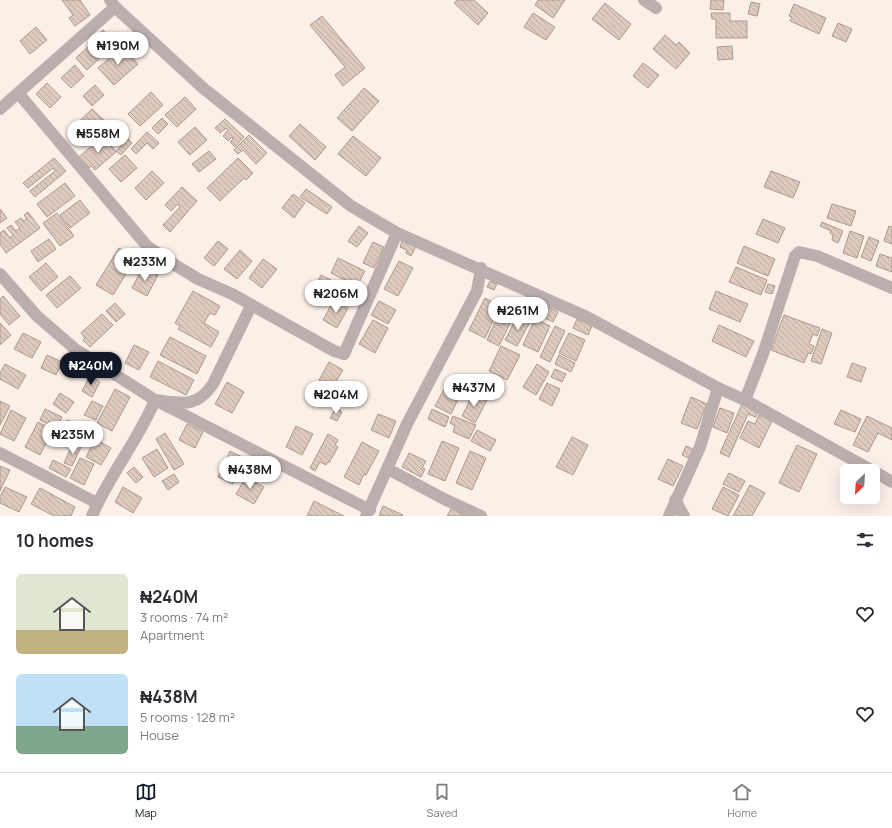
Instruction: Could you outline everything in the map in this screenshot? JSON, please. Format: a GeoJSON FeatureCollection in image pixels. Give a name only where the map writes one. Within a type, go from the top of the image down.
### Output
{"type":"FeatureCollection","features":[{"type":"Feature","properties":{"kind":"street"},"geometry":{"type":"LineString","coordinates":[[644,0],[656,8]]}},
{"type":"Feature","properties":{"kind":"street"},"geometry":{"type":"LineString","coordinates":[[0,109],[19,94],[113,4],[203,88],[351,206],[397,233],[481,268],[587,317],[718,388],[745,400],[860,464]]}},
{"type":"Feature","properties":{"kind":"street"},"geometry":{"type":"LineString","coordinates":[[19,94],[147,246],[198,279],[232,294],[251,306],[334,351],[344,354],[397,233]]}},
{"type":"Feature","properties":{"kind":"street"},"geometry":{"type":"LineString","coordinates":[[745,400],[763,354],[795,256],[799,252],[817,256],[892,288]]}},
{"type":"Feature","properties":{"kind":"street"},"geometry":{"type":"LineString","coordinates":[[0,274],[37,316],[75,349],[155,400],[368,513],[407,424],[477,290],[481,268]]}},
{"type":"Feature","properties":{"kind":"street"},"geometry":{"type":"LineString","coordinates":[[155,400],[180,403],[195,401],[205,395],[213,384],[251,306]]}},
{"type":"Feature","properties":{"kind":"street"},"geometry":{"type":"LineString","coordinates":[[669,516],[700,447],[718,388]]}},
{"type":"Feature","properties":{"kind":"street"},"geometry":{"type":"LineString","coordinates":[[92,516],[108,482],[147,418],[155,400]]}},
{"type":"Feature","properties":{"kind":"street"},"geometry":{"type":"LineString","coordinates":[[0,453],[97,503]]}},
{"type":"Feature","properties":{"kind":"street"},"geometry":{"type":"LineString","coordinates":[[388,469],[444,500],[481,516]]}},
{"type":"Feature","properties":{"kind":"street"},"geometry":{"type":"LineString","coordinates":[[880,475],[892,482]]}},
{"type":"Feature","properties":{"kind":"street"},"geometry":{"type":"LineString","coordinates":[[675,500],[684,516]]}},
{"type":"Feature","properties":{"kind":"building"},"geometry":{"type":"Polygon","coordinates":[[[62,0],[80,0],[90,15],[75,26],[69,18],[73,15],[62,0]]]}},
{"type":"Feature","properties":{"kind":"building"},"geometry":{"type":"Polygon","coordinates":[[[457,0],[474,0],[488,13],[478,25],[454,3],[457,0]]]}},
{"type":"Feature","properties":{"kind":"building"},"geometry":{"type":"Polygon","coordinates":[[[538,0],[565,0],[553,18],[535,5],[538,0]]]}},
{"type":"Feature","properties":{"kind":"building"},"geometry":{"type":"Polygon","coordinates":[[[711,0],[724,0],[723,10],[710,9],[711,0]]]}},
{"type":"Feature","properties":{"kind":"building"},"geometry":{"type":"Polygon","coordinates":[[[751,2],[760,4],[757,16],[748,14],[751,2]]]}},
{"type":"Feature","properties":{"kind":"building"},"geometry":{"type":"Polygon","coordinates":[[[605,3],[631,24],[619,40],[592,19],[605,3]]]}},
{"type":"Feature","properties":{"kind":"building"},"geometry":{"type":"Polygon","coordinates":[[[794,4],[826,18],[819,34],[790,21],[792,17],[789,16],[794,4]]]}},
{"type":"Feature","properties":{"kind":"building"},"geometry":{"type":"Polygon","coordinates":[[[533,13],[555,27],[546,40],[524,27],[533,13]]]}},
{"type":"Feature","properties":{"kind":"building"},"geometry":{"type":"Polygon","coordinates":[[[711,13],[730,13],[730,21],[747,21],[747,38],[716,38],[716,19],[712,19],[711,13]]]}},
{"type":"Feature","properties":{"kind":"building"},"geometry":{"type":"Polygon","coordinates":[[[322,16],[365,68],[343,86],[335,75],[345,67],[310,25],[322,16]]]}},
{"type":"Feature","properties":{"kind":"building"},"geometry":{"type":"Polygon","coordinates":[[[838,23],[852,29],[846,42],[832,36],[838,23]]]}},
{"type":"Feature","properties":{"kind":"building"},"geometry":{"type":"Polygon","coordinates":[[[36,27],[47,40],[30,54],[20,41],[36,27]]]}},
{"type":"Feature","properties":{"kind":"building"},"geometry":{"type":"Polygon","coordinates":[[[103,30],[116,43],[105,54],[92,40],[103,30]]]}},
{"type":"Feature","properties":{"kind":"building"},"geometry":{"type":"Polygon","coordinates":[[[665,35],[676,45],[679,42],[690,53],[676,69],[653,49],[665,35]]]}},
{"type":"Feature","properties":{"kind":"building"},"geometry":{"type":"Polygon","coordinates":[[[91,44],[102,56],[87,70],[76,58],[91,44]]]}},
{"type":"Feature","properties":{"kind":"building"},"geometry":{"type":"Polygon","coordinates":[[[732,46],[733,59],[718,60],[717,47],[732,46]]]}},
{"type":"Feature","properties":{"kind":"building"},"geometry":{"type":"Polygon","coordinates":[[[123,47],[138,64],[114,85],[98,68],[123,47]]]}},
{"type":"Feature","properties":{"kind":"building"},"geometry":{"type":"Polygon","coordinates":[[[643,63],[659,75],[648,88],[633,76],[643,63]]]}},
{"type":"Feature","properties":{"kind":"building"},"geometry":{"type":"Polygon","coordinates":[[[75,65],[84,76],[71,88],[61,78],[75,65]]]}},
{"type":"Feature","properties":{"kind":"building"},"geometry":{"type":"Polygon","coordinates":[[[47,83],[61,97],[50,108],[36,94],[47,83]]]}},
{"type":"Feature","properties":{"kind":"building"},"geometry":{"type":"Polygon","coordinates":[[[95,85],[104,95],[92,106],[83,96],[95,85]]]}},
{"type":"Feature","properties":{"kind":"building"},"geometry":{"type":"Polygon","coordinates":[[[364,88],[379,101],[352,131],[337,118],[364,88]]]}},
{"type":"Feature","properties":{"kind":"building"},"geometry":{"type":"Polygon","coordinates":[[[151,92],[163,105],[140,126],[128,114],[151,92]]]}},
{"type":"Feature","properties":{"kind":"building"},"geometry":{"type":"Polygon","coordinates":[[[185,97],[196,109],[177,127],[165,115],[185,97]]]}},
{"type":"Feature","properties":{"kind":"building"},"geometry":{"type":"Polygon","coordinates":[[[92,109],[110,126],[92,143],[89,140],[85,145],[70,130],[92,109]]]}},
{"type":"Feature","properties":{"kind":"building"},"geometry":{"type":"Polygon","coordinates":[[[162,118],[168,124],[158,134],[152,128],[162,118]]]}},
{"type":"Feature","properties":{"kind":"building"},"geometry":{"type":"Polygon","coordinates":[[[225,119],[244,137],[235,147],[230,142],[233,139],[232,137],[228,141],[223,136],[228,130],[226,128],[220,133],[215,128],[225,119]]]}},
{"type":"Feature","properties":{"kind":"building"},"geometry":{"type":"Polygon","coordinates":[[[300,124],[326,147],[315,160],[289,136],[300,124]]]}},
{"type":"Feature","properties":{"kind":"building"},"geometry":{"type":"Polygon","coordinates":[[[195,127],[207,140],[190,155],[178,142],[195,127]]]}},
{"type":"Feature","properties":{"kind":"building"},"geometry":{"type":"Polygon","coordinates":[[[147,132],[159,143],[153,149],[147,143],[136,154],[131,149],[147,132]]]}},
{"type":"Feature","properties":{"kind":"building"},"geometry":{"type":"Polygon","coordinates":[[[249,135],[267,153],[256,164],[243,150],[238,154],[234,150],[249,135]]]}},
{"type":"Feature","properties":{"kind":"building"},"geometry":{"type":"Polygon","coordinates":[[[103,136],[116,152],[95,170],[91,166],[89,168],[79,157],[103,136]]]}},
{"type":"Feature","properties":{"kind":"building"},"geometry":{"type":"Polygon","coordinates":[[[353,136],[381,158],[366,176],[338,154],[353,136]]]}},
{"type":"Feature","properties":{"kind":"building"},"geometry":{"type":"Polygon","coordinates":[[[128,139],[132,143],[121,155],[116,151],[128,139]]]}},
{"type":"Feature","properties":{"kind":"building"},"geometry":{"type":"Polygon","coordinates":[[[209,151],[216,159],[199,172],[192,164],[209,151]]]}},
{"type":"Feature","properties":{"kind":"building"},"geometry":{"type":"Polygon","coordinates":[[[125,155],[137,168],[121,182],[109,169],[125,155]]]}},
{"type":"Feature","properties":{"kind":"building"},"geometry":{"type":"Polygon","coordinates":[[[54,158],[66,171],[35,197],[30,191],[55,171],[53,168],[28,188],[23,183],[54,158]]]}},
{"type":"Feature","properties":{"kind":"building"},"geometry":{"type":"Polygon","coordinates":[[[238,158],[253,173],[246,180],[244,178],[220,201],[207,188],[238,158]]]}},
{"type":"Feature","properties":{"kind":"building"},"geometry":{"type":"Polygon","coordinates":[[[152,171],[164,183],[146,200],[135,188],[152,171]]]}},
{"type":"Feature","properties":{"kind":"building"},"geometry":{"type":"Polygon","coordinates":[[[771,171],[800,182],[793,198],[764,187],[771,171]]]}},
{"type":"Feature","properties":{"kind":"building"},"geometry":{"type":"Polygon","coordinates":[[[65,183],[75,196],[47,217],[37,204],[65,183]]]}},
{"type":"Feature","properties":{"kind":"building"},"geometry":{"type":"Polygon","coordinates":[[[182,187],[197,201],[170,232],[163,225],[180,207],[178,204],[171,211],[165,205],[182,187]]]}},
{"type":"Feature","properties":{"kind":"building"},"geometry":{"type":"Polygon","coordinates":[[[306,189],[332,207],[327,214],[300,197],[306,189]]]}},
{"type":"Feature","properties":{"kind":"building"},"geometry":{"type":"Polygon","coordinates":[[[293,194],[305,203],[294,218],[282,208],[293,194]]]}},
{"type":"Feature","properties":{"kind":"building"},"geometry":{"type":"Polygon","coordinates":[[[80,200],[90,213],[70,228],[60,215],[80,200]]]}},
{"type":"Feature","properties":{"kind":"building"},"geometry":{"type":"Polygon","coordinates":[[[832,204],[856,211],[851,226],[827,218],[832,204]]]}},
{"type":"Feature","properties":{"kind":"building"},"geometry":{"type":"Polygon","coordinates":[[[0,209],[7,218],[0,223],[0,209]]]}},
{"type":"Feature","properties":{"kind":"building"},"geometry":{"type":"Polygon","coordinates":[[[28,212],[40,228],[6,253],[0,244],[0,233],[4,230],[10,238],[13,235],[7,228],[11,225],[16,231],[20,228],[15,222],[21,218],[24,221],[27,219],[24,215],[28,212]]]}},
{"type":"Feature","properties":{"kind":"building"},"geometry":{"type":"Polygon","coordinates":[[[57,213],[74,236],[60,246],[43,223],[57,213]]]}},
{"type":"Feature","properties":{"kind":"building"},"geometry":{"type":"Polygon","coordinates":[[[763,219],[785,228],[778,243],[756,234],[763,219]]]}},
{"type":"Feature","properties":{"kind":"building"},"geometry":{"type":"Polygon","coordinates":[[[822,222],[843,231],[838,243],[832,240],[833,235],[830,233],[831,231],[820,226],[822,222]]]}},
{"type":"Feature","properties":{"kind":"building"},"geometry":{"type":"Polygon","coordinates":[[[359,226],[368,233],[357,247],[348,241],[359,226]]]}},
{"type":"Feature","properties":{"kind":"building"},"geometry":{"type":"Polygon","coordinates":[[[889,226],[892,227],[892,244],[884,241],[889,226]]]}},
{"type":"Feature","properties":{"kind":"building"},"geometry":{"type":"Polygon","coordinates":[[[850,231],[864,236],[857,258],[843,253],[850,231]]]}},
{"type":"Feature","properties":{"kind":"building"},"geometry":{"type":"Polygon","coordinates":[[[869,237],[879,241],[871,261],[861,257],[869,237]]]}},
{"type":"Feature","properties":{"kind":"building"},"geometry":{"type":"Polygon","coordinates":[[[403,238],[417,244],[411,256],[406,253],[407,250],[400,247],[403,238]]]}},
{"type":"Feature","properties":{"kind":"building"},"geometry":{"type":"Polygon","coordinates":[[[49,239],[56,249],[38,262],[31,251],[49,239]]]}},
{"type":"Feature","properties":{"kind":"building"},"geometry":{"type":"Polygon","coordinates":[[[218,241],[228,249],[214,266],[204,258],[218,241]]]}},
{"type":"Feature","properties":{"kind":"building"},"geometry":{"type":"Polygon","coordinates":[[[373,242],[384,247],[374,268],[363,263],[373,242]]]}},
{"type":"Feature","properties":{"kind":"building"},"geometry":{"type":"Polygon","coordinates":[[[744,246],[775,259],[768,276],[737,263],[744,246]]]}},
{"type":"Feature","properties":{"kind":"building"},"geometry":{"type":"Polygon","coordinates":[[[119,248],[135,259],[113,295],[96,285],[119,248]]]}},
{"type":"Feature","properties":{"kind":"building"},"geometry":{"type":"Polygon","coordinates":[[[240,250],[252,261],[237,279],[224,269],[240,250]]]}},
{"type":"Feature","properties":{"kind":"building"},"geometry":{"type":"Polygon","coordinates":[[[880,254],[892,258],[892,272],[876,266],[880,254]]]}},
{"type":"Feature","properties":{"kind":"building"},"geometry":{"type":"Polygon","coordinates":[[[338,258],[365,271],[357,286],[331,273],[338,258]]]}},
{"type":"Feature","properties":{"kind":"building"},"geometry":{"type":"Polygon","coordinates":[[[263,259],[277,269],[262,288],[249,278],[263,259]]]}},
{"type":"Feature","properties":{"kind":"building"},"geometry":{"type":"Polygon","coordinates":[[[399,261],[413,268],[398,296],[384,289],[399,261]]]}},
{"type":"Feature","properties":{"kind":"building"},"geometry":{"type":"Polygon","coordinates":[[[46,263],[58,277],[41,291],[29,277],[46,263]]]}},
{"type":"Feature","properties":{"kind":"building"},"geometry":{"type":"Polygon","coordinates":[[[143,267],[158,275],[147,296],[132,288],[143,267]]]}},
{"type":"Feature","properties":{"kind":"building"},"geometry":{"type":"Polygon","coordinates":[[[736,267],[767,280],[761,295],[729,282],[736,267]]]}},
{"type":"Feature","properties":{"kind":"building"},"geometry":{"type":"Polygon","coordinates":[[[321,275],[339,284],[333,296],[315,287],[321,275]]]}},
{"type":"Feature","properties":{"kind":"building"},"geometry":{"type":"Polygon","coordinates":[[[70,276],[81,288],[57,308],[46,295],[70,276]]]}},
{"type":"Feature","properties":{"kind":"building"},"geometry":{"type":"Polygon","coordinates":[[[490,281],[497,284],[494,290],[487,287],[490,281]]]}},
{"type":"Feature","properties":{"kind":"building"},"geometry":{"type":"Polygon","coordinates":[[[768,284],[775,286],[772,294],[765,292],[768,284]]]}},
{"type":"Feature","properties":{"kind":"building"},"geometry":{"type":"Polygon","coordinates":[[[193,291],[220,306],[215,315],[210,313],[204,323],[219,332],[211,347],[178,329],[180,326],[175,323],[193,291]]]}},
{"type":"Feature","properties":{"kind":"building"},"geometry":{"type":"Polygon","coordinates":[[[716,291],[748,304],[740,322],[709,309],[716,291]]]}},
{"type":"Feature","properties":{"kind":"building"},"geometry":{"type":"Polygon","coordinates":[[[3,296],[20,316],[9,325],[0,314],[0,299],[3,296]]]}},
{"type":"Feature","properties":{"kind":"building"},"geometry":{"type":"Polygon","coordinates":[[[485,298],[500,306],[485,338],[469,330],[485,298]]]}},
{"type":"Feature","properties":{"kind":"building"},"geometry":{"type":"Polygon","coordinates":[[[334,300],[348,308],[337,328],[323,320],[334,300]]]}},
{"type":"Feature","properties":{"kind":"building"},"geometry":{"type":"Polygon","coordinates":[[[379,301],[396,310],[388,324],[371,315],[379,301]]]}},
{"type":"Feature","properties":{"kind":"building"},"geometry":{"type":"Polygon","coordinates":[[[115,303],[125,314],[116,322],[106,311],[115,303]]]}},
{"type":"Feature","properties":{"kind":"building"},"geometry":{"type":"Polygon","coordinates":[[[544,305],[558,312],[553,322],[539,315],[544,305]]]}},
{"type":"Feature","properties":{"kind":"building"},"geometry":{"type":"Polygon","coordinates":[[[502,307],[515,313],[499,346],[487,340],[502,307]]]}},
{"type":"Feature","properties":{"kind":"building"},"geometry":{"type":"Polygon","coordinates":[[[102,314],[113,325],[90,347],[83,340],[85,338],[81,333],[102,314]]]}},
{"type":"Feature","properties":{"kind":"building"},"geometry":{"type":"Polygon","coordinates":[[[518,315],[530,322],[517,346],[505,340],[518,315]]]}},
{"type":"Feature","properties":{"kind":"building"},"geometry":{"type":"Polygon","coordinates":[[[784,315],[820,328],[817,336],[813,334],[809,344],[814,346],[811,354],[808,353],[804,363],[771,350],[784,315]]]}},
{"type":"Feature","properties":{"kind":"building"},"geometry":{"type":"Polygon","coordinates":[[[535,319],[550,326],[538,352],[523,345],[535,319]]]}},
{"type":"Feature","properties":{"kind":"building"},"geometry":{"type":"Polygon","coordinates":[[[577,319],[592,326],[588,335],[573,328],[577,319]]]}},
{"type":"Feature","properties":{"kind":"building"},"geometry":{"type":"Polygon","coordinates":[[[373,320],[388,328],[375,353],[359,344],[373,320]]]}},
{"type":"Feature","properties":{"kind":"building"},"geometry":{"type":"Polygon","coordinates":[[[0,323],[11,335],[0,345],[0,323]]]}},
{"type":"Feature","properties":{"kind":"building"},"geometry":{"type":"Polygon","coordinates":[[[719,325],[754,341],[746,357],[712,341],[719,325]]]}},
{"type":"Feature","properties":{"kind":"building"},"geometry":{"type":"Polygon","coordinates":[[[555,326],[565,331],[550,362],[540,357],[555,326]]]}},
{"type":"Feature","properties":{"kind":"building"},"geometry":{"type":"Polygon","coordinates":[[[822,329],[832,333],[821,364],[811,361],[822,329]]]}},
{"type":"Feature","properties":{"kind":"building"},"geometry":{"type":"Polygon","coordinates":[[[23,333],[41,342],[32,358],[14,349],[23,333]]]}},
{"type":"Feature","properties":{"kind":"building"},"geometry":{"type":"Polygon","coordinates":[[[569,333],[585,340],[576,361],[559,353],[569,333]]]}},
{"type":"Feature","properties":{"kind":"building"},"geometry":{"type":"Polygon","coordinates":[[[170,337],[206,356],[197,374],[160,355],[170,337]]]}},
{"type":"Feature","properties":{"kind":"building"},"geometry":{"type":"Polygon","coordinates":[[[134,345],[149,352],[139,370],[125,363],[134,345]]]}},
{"type":"Feature","properties":{"kind":"building"},"geometry":{"type":"Polygon","coordinates":[[[501,346],[520,355],[507,380],[489,371],[501,346]]]}},
{"type":"Feature","properties":{"kind":"building"},"geometry":{"type":"Polygon","coordinates":[[[47,355],[62,362],[56,375],[41,368],[47,355]]]}},
{"type":"Feature","properties":{"kind":"building"},"geometry":{"type":"Polygon","coordinates":[[[559,355],[575,363],[571,372],[555,364],[559,355]]]}},
{"type":"Feature","properties":{"kind":"building"},"geometry":{"type":"Polygon","coordinates":[[[158,361],[194,380],[186,395],[150,377],[158,361]]]}},
{"type":"Feature","properties":{"kind":"building"},"geometry":{"type":"Polygon","coordinates":[[[329,362],[343,370],[332,388],[319,380],[329,362]]]}},
{"type":"Feature","properties":{"kind":"building"},"geometry":{"type":"Polygon","coordinates":[[[852,363],[866,368],[861,382],[847,377],[852,363]]]}},
{"type":"Feature","properties":{"kind":"building"},"geometry":{"type":"Polygon","coordinates":[[[5,364],[26,375],[18,389],[0,379],[0,373],[5,364]]]}},
{"type":"Feature","properties":{"kind":"building"},"geometry":{"type":"Polygon","coordinates":[[[537,364],[549,372],[536,395],[523,387],[537,364]]]}},
{"type":"Feature","properties":{"kind":"building"},"geometry":{"type":"Polygon","coordinates":[[[555,369],[566,374],[562,382],[551,377],[555,369]]]}},
{"type":"Feature","properties":{"kind":"building"},"geometry":{"type":"Polygon","coordinates":[[[90,376],[100,382],[92,397],[82,391],[90,376]]]}},
{"type":"Feature","properties":{"kind":"building"},"geometry":{"type":"Polygon","coordinates":[[[449,380],[464,387],[451,414],[435,406],[449,380]]]}},
{"type":"Feature","properties":{"kind":"building"},"geometry":{"type":"Polygon","coordinates":[[[227,382],[244,392],[232,413],[215,404],[227,382]]]}},
{"type":"Feature","properties":{"kind":"building"},"geometry":{"type":"Polygon","coordinates":[[[547,383],[560,389],[552,406],[539,399],[547,383]]]}},
{"type":"Feature","properties":{"kind":"building"},"geometry":{"type":"Polygon","coordinates":[[[115,389],[130,397],[112,431],[97,423],[115,389]]]}},
{"type":"Feature","properties":{"kind":"building"},"geometry":{"type":"Polygon","coordinates":[[[60,393],[74,402],[66,413],[53,404],[60,393]]]}},
{"type":"Feature","properties":{"kind":"building"},"geometry":{"type":"Polygon","coordinates":[[[473,394],[487,400],[475,423],[462,416],[473,394]]]}},
{"type":"Feature","properties":{"kind":"building"},"geometry":{"type":"Polygon","coordinates":[[[691,397],[707,404],[697,429],[681,423],[691,397]]]}},
{"type":"Feature","properties":{"kind":"building"},"geometry":{"type":"Polygon","coordinates":[[[0,401],[10,406],[0,425],[0,401]]]}},
{"type":"Feature","properties":{"kind":"building"},"geometry":{"type":"Polygon","coordinates":[[[92,401],[103,406],[96,420],[84,415],[92,401]]]}},
{"type":"Feature","properties":{"kind":"building"},"geometry":{"type":"Polygon","coordinates":[[[742,404],[758,411],[756,417],[748,414],[729,457],[720,453],[742,404]]]}},
{"type":"Feature","properties":{"kind":"building"},"geometry":{"type":"Polygon","coordinates":[[[336,408],[342,412],[337,421],[330,418],[336,408]]]}},
{"type":"Feature","properties":{"kind":"building"},"geometry":{"type":"Polygon","coordinates":[[[720,408],[734,413],[727,433],[713,427],[720,408]]]}},
{"type":"Feature","properties":{"kind":"building"},"geometry":{"type":"Polygon","coordinates":[[[45,409],[62,417],[57,428],[40,420],[45,409]]]}},
{"type":"Feature","properties":{"kind":"building"},"geometry":{"type":"Polygon","coordinates":[[[432,409],[449,417],[445,427],[428,419],[432,409]]]}},
{"type":"Feature","properties":{"kind":"building"},"geometry":{"type":"Polygon","coordinates":[[[11,410],[26,418],[14,441],[0,434],[11,410]]]}},
{"type":"Feature","properties":{"kind":"building"},"geometry":{"type":"Polygon","coordinates":[[[841,410],[861,419],[855,432],[834,424],[841,410]]]}},
{"type":"Feature","properties":{"kind":"building"},"geometry":{"type":"Polygon","coordinates":[[[378,414],[396,421],[389,438],[371,430],[378,414]]]}},
{"type":"Feature","properties":{"kind":"building"},"geometry":{"type":"Polygon","coordinates":[[[759,415],[772,421],[759,448],[740,438],[748,421],[755,424],[759,415]]]}},
{"type":"Feature","properties":{"kind":"building"},"geometry":{"type":"Polygon","coordinates":[[[453,416],[476,425],[469,439],[453,432],[455,426],[450,423],[453,416]]]}},
{"type":"Feature","properties":{"kind":"building"},"geometry":{"type":"Polygon","coordinates":[[[867,416],[892,428],[892,440],[878,433],[868,452],[853,445],[867,416]]]}},
{"type":"Feature","properties":{"kind":"building"},"geometry":{"type":"Polygon","coordinates":[[[67,420],[88,429],[82,444],[60,434],[67,420]]]}},
{"type":"Feature","properties":{"kind":"building"},"geometry":{"type":"Polygon","coordinates":[[[38,422],[53,430],[40,455],[25,447],[38,422]]]}},
{"type":"Feature","properties":{"kind":"building"},"geometry":{"type":"Polygon","coordinates":[[[187,424],[203,432],[195,448],[179,440],[187,424]]]}},
{"type":"Feature","properties":{"kind":"building"},"geometry":{"type":"Polygon","coordinates":[[[296,426],[313,434],[302,455],[286,447],[296,426]]]}},
{"type":"Feature","properties":{"kind":"building"},"geometry":{"type":"Polygon","coordinates":[[[477,430],[496,440],[490,451],[471,441],[477,430]]]}},
{"type":"Feature","properties":{"kind":"building"},"geometry":{"type":"Polygon","coordinates":[[[165,433],[184,464],[174,470],[156,439],[165,433]]]}},
{"type":"Feature","properties":{"kind":"building"},"geometry":{"type":"Polygon","coordinates":[[[328,434],[338,440],[335,445],[338,447],[329,463],[328,462],[326,465],[320,462],[315,471],[310,468],[328,434]]]}},
{"type":"Feature","properties":{"kind":"building"},"geometry":{"type":"Polygon","coordinates":[[[572,437],[588,445],[573,475],[556,467],[572,437]]]}},
{"type":"Feature","properties":{"kind":"building"},"geometry":{"type":"Polygon","coordinates":[[[95,439],[111,448],[101,465],[86,457],[95,439]]]}},
{"type":"Feature","properties":{"kind":"building"},"geometry":{"type":"Polygon","coordinates":[[[442,441],[459,448],[445,481],[428,474],[442,441]]]}},
{"type":"Feature","properties":{"kind":"building"},"geometry":{"type":"Polygon","coordinates":[[[362,442],[379,451],[366,475],[364,474],[359,485],[344,477],[362,442]]]}},
{"type":"Feature","properties":{"kind":"building"},"geometry":{"type":"Polygon","coordinates":[[[73,443],[81,447],[72,466],[64,463],[73,443]]]}},
{"type":"Feature","properties":{"kind":"building"},"geometry":{"type":"Polygon","coordinates":[[[797,445],[817,454],[799,492],[779,483],[797,445]]]}},
{"type":"Feature","properties":{"kind":"building"},"geometry":{"type":"Polygon","coordinates":[[[686,446],[693,449],[689,458],[682,455],[686,446]]]}},
{"type":"Feature","properties":{"kind":"building"},"geometry":{"type":"Polygon","coordinates":[[[157,449],[168,468],[154,477],[142,458],[157,449]]]}},
{"type":"Feature","properties":{"kind":"building"},"geometry":{"type":"Polygon","coordinates":[[[230,451],[246,459],[233,484],[218,477],[230,451]]]}},
{"type":"Feature","properties":{"kind":"building"},"geometry":{"type":"Polygon","coordinates":[[[470,451],[486,458],[472,490],[456,483],[470,451]]]}},
{"type":"Feature","properties":{"kind":"building"},"geometry":{"type":"Polygon","coordinates":[[[409,453],[426,461],[422,468],[425,469],[421,477],[402,467],[409,453]]]}},
{"type":"Feature","properties":{"kind":"building"},"geometry":{"type":"Polygon","coordinates":[[[80,458],[94,464],[84,485],[70,478],[80,458]]]}},
{"type":"Feature","properties":{"kind":"building"},"geometry":{"type":"Polygon","coordinates":[[[668,459],[683,466],[673,486],[658,479],[668,459]]]}},
{"type":"Feature","properties":{"kind":"building"},"geometry":{"type":"Polygon","coordinates":[[[53,460],[71,469],[66,477],[49,468],[53,460]]]}},
{"type":"Feature","properties":{"kind":"building"},"geometry":{"type":"Polygon","coordinates":[[[0,466],[10,470],[0,491],[0,466]]]}},
{"type":"Feature","properties":{"kind":"building"},"geometry":{"type":"Polygon","coordinates":[[[134,467],[143,477],[136,483],[127,473],[134,467]]]}},
{"type":"Feature","properties":{"kind":"building"},"geometry":{"type":"Polygon","coordinates":[[[729,473],[745,481],[739,492],[723,484],[729,473]]]}},
{"type":"Feature","properties":{"kind":"building"},"geometry":{"type":"Polygon","coordinates":[[[174,474],[179,482],[168,490],[162,481],[174,474]]]}},
{"type":"Feature","properties":{"kind":"building"},"geometry":{"type":"Polygon","coordinates":[[[246,477],[264,487],[254,504],[236,494],[246,477]]]}},
{"type":"Feature","properties":{"kind":"building"},"geometry":{"type":"Polygon","coordinates":[[[750,485],[765,493],[752,516],[733,516],[750,485]]]}},
{"type":"Feature","properties":{"kind":"building"},"geometry":{"type":"Polygon","coordinates":[[[5,487],[27,497],[19,512],[0,503],[0,497],[5,487]]]}},
{"type":"Feature","properties":{"kind":"building"},"geometry":{"type":"Polygon","coordinates":[[[123,487],[142,498],[133,513],[115,502],[123,487]]]}},
{"type":"Feature","properties":{"kind":"building"},"geometry":{"type":"Polygon","coordinates":[[[723,487],[739,495],[728,516],[712,509],[723,487]]]}},
{"type":"Feature","properties":{"kind":"building"},"geometry":{"type":"Polygon","coordinates":[[[40,488],[75,507],[71,516],[54,516],[31,504],[40,488]]]}},
{"type":"Feature","properties":{"kind":"building"},"geometry":{"type":"Polygon","coordinates":[[[314,501],[344,516],[307,516],[314,501]]]}},
{"type":"Feature","properties":{"kind":"building"},"geometry":{"type":"Polygon","coordinates":[[[383,506],[403,515],[379,516],[383,506]]]}},
{"type":"Feature","properties":{"kind":"building"},"geometry":{"type":"Polygon","coordinates":[[[451,509],[466,516],[447,516],[451,509]]]}}]}
